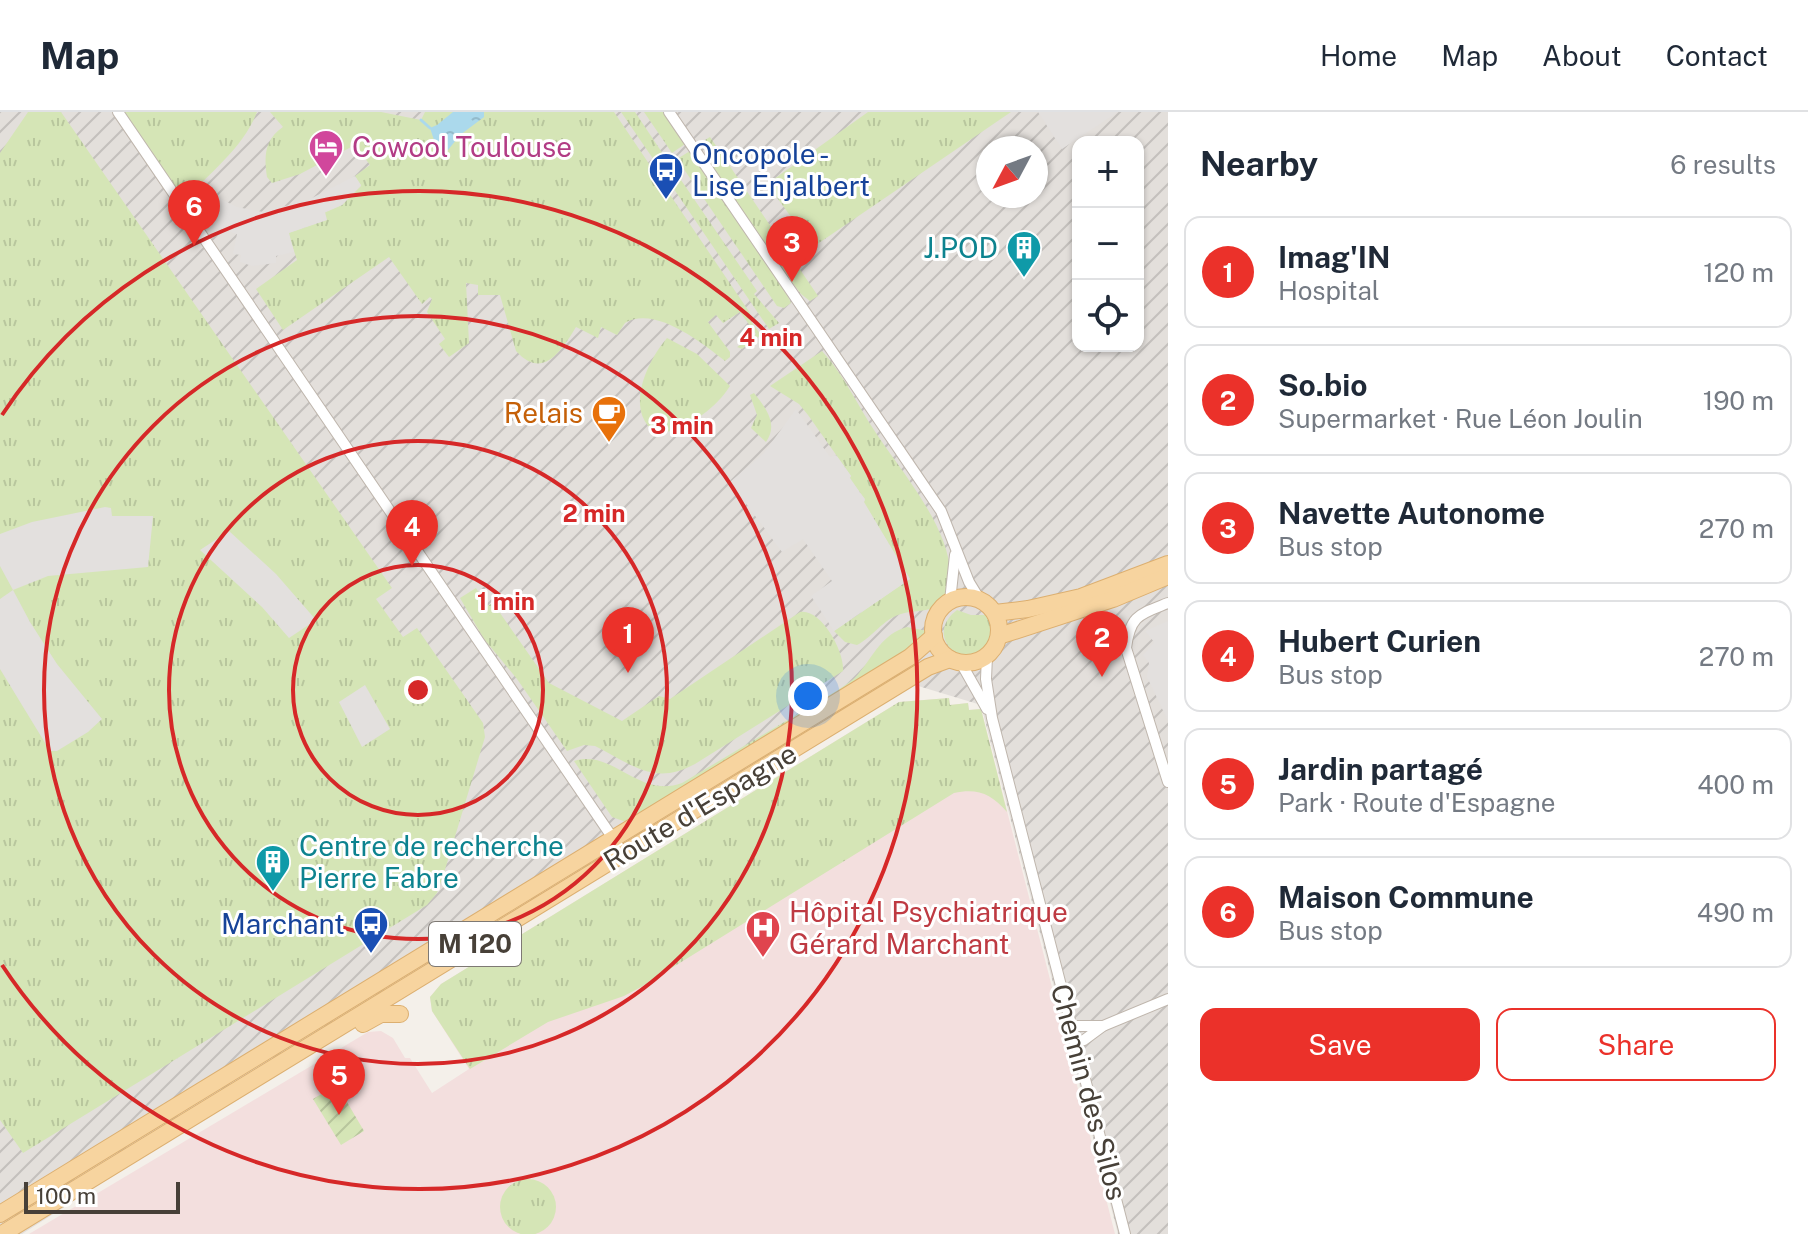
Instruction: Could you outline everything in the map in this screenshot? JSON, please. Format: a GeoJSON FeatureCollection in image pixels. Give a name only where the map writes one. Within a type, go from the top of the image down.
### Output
{"type":"FeatureCollection","features":[{"type":"Feature","properties":{"kind":"main road"},"geometry":{"type":"LineString","coordinates":[[995,613],[1081,597],[1168,564]]}},
{"type":"Feature","properties":{"kind":"main road"},"geometry":{"type":"LineString","coordinates":[[999,636],[1113,599],[1168,576]]}},
{"type":"Feature","properties":{"kind":"main road"},"geometry":{"type":"LineString","coordinates":[[970,597],[980,600],[995,613],[999,624],[995,647],[975,662],[956,661],[937,645],[934,624],[940,611],[950,601],[970,597]]}},
{"type":"Feature","properties":{"kind":"main road","name":"Route d'Espagne"},"geometry":{"type":"LineString","coordinates":[[0,1214],[910,657],[934,636]]}},
{"type":"Feature","properties":{"kind":"main road","name":"Route d'Espagne"},"geometry":{"type":"LineString","coordinates":[[2,1234],[928,667],[956,661]]}},
{"type":"Feature","properties":{"kind":"main road"},"geometry":{"type":"LineString","coordinates":[[296,1055],[339,1037],[381,1014],[400,1014]]}},
{"type":"Feature","properties":{"kind":"street"},"geometry":{"type":"LineString","coordinates":[[118,112],[623,853]]}},
{"type":"Feature","properties":{"kind":"street"},"geometry":{"type":"LineString","coordinates":[[669,112],[941,511],[969,582],[980,600]]}},
{"type":"Feature","properties":{"kind":"street"},"geometry":{"type":"LineString","coordinates":[[950,601],[956,549]]}},
{"type":"Feature","properties":{"kind":"street"},"geometry":{"type":"LineString","coordinates":[[1168,603],[1143,613],[1133,621],[1128,628],[1126,648],[1168,782]]}},
{"type":"Feature","properties":{"kind":"street","name":"Chemin des Silos"},"geometry":{"type":"LineString","coordinates":[[987,656],[986,679],[992,718],[1125,1234]]}},
{"type":"Feature","properties":{"kind":"street","name":"Chemin des Silos"},"geometry":{"type":"LineString","coordinates":[[956,661],[992,718]]}},
{"type":"Feature","properties":{"kind":"street"},"geometry":{"type":"LineString","coordinates":[[1075,1043],[1103,1026],[1168,999]]}},
{"type":"Feature","properties":{"kind":"street"},"geometry":{"type":"LineString","coordinates":[[1071,1026],[1103,1026]]}},
{"type":"Feature","properties":{"kind":"shaded area"},"geometry":{"type":"Polygon","coordinates":[[[0,112],[1168,112],[1168,1234],[1118,1234],[981,705],[915,685],[247,1090],[22,1234],[0,1234],[0,112]]]}},
{"type":"Feature","properties":{"kind":"shaded area"},"geometry":{"type":"Polygon","coordinates":[[[1038,112],[1118,112],[1082,136],[1072,136],[1072,142],[1062,149],[1038,112]]]}},
{"type":"Feature","properties":{"kind":"shaded area"},"geometry":{"type":"Polygon","coordinates":[[[355,176],[361,185],[342,205],[325,212],[327,220],[289,233],[294,252],[276,256],[276,263],[252,266],[240,262],[241,255],[233,254],[237,234],[214,227],[216,219],[203,213],[211,194],[237,207],[263,212],[308,200],[355,176]]]}},
{"type":"Feature","properties":{"kind":"shaded area"},"geometry":{"type":"Polygon","coordinates":[[[796,409],[830,457],[836,455],[851,476],[910,579],[834,631],[811,596],[832,581],[803,539],[782,552],[730,482],[764,453],[796,409]]]}},
{"type":"Feature","properties":{"kind":"shaded area"},"geometry":{"type":"Polygon","coordinates":[[[105,507],[111,508],[112,516],[153,516],[148,567],[48,576],[13,590],[0,566],[0,534],[32,522],[105,507]]]}},
{"type":"Feature","properties":{"kind":"shaded area"},"geometry":{"type":"Polygon","coordinates":[[[229,531],[276,574],[316,620],[289,638],[262,607],[200,550],[229,531]]]}},
{"type":"Feature","properties":{"kind":"shaded area"},"geometry":{"type":"Polygon","coordinates":[[[13,590],[57,664],[102,719],[88,732],[57,751],[50,751],[0,669],[0,599],[13,590]]]}},
{"type":"Feature","properties":{"kind":"shaded area"},"geometry":{"type":"Polygon","coordinates":[[[1168,621],[1168,721],[1147,677],[1149,663],[1143,655],[1154,642],[1145,631],[1168,621]]]}},
{"type":"Feature","properties":{"kind":"shaded area"},"geometry":{"type":"Polygon","coordinates":[[[365,685],[390,729],[362,747],[339,702],[365,685]]]}},
{"type":"Feature","properties":{"kind":"shaded area","name":"Hôpital Psychiatrique Gérard Marchant"},"geometry":{"type":"Polygon","coordinates":[[[949,698],[950,705],[968,703],[969,710],[981,709],[1115,1234],[29,1234],[368,1032],[381,1031],[393,1038],[432,1093],[469,1069],[432,1011],[430,997],[441,984],[899,702],[949,698]]]}},
{"type":"Feature","properties":{"kind":"green space"},"geometry":{"type":"Polygon","coordinates":[[[28,112],[61,112],[392,588],[376,599],[403,637],[417,628],[483,723],[485,737],[444,873],[437,893],[427,905],[23,1153],[0,1120],[0,153],[28,112]]]}},
{"type":"Feature","properties":{"kind":"green space"},"geometry":{"type":"Polygon","coordinates":[[[124,112],[257,112],[235,148],[184,200],[124,112]]]}},
{"type":"Feature","properties":{"kind":"green space"},"geometry":{"type":"Polygon","coordinates":[[[270,112],[381,112],[421,120],[425,112],[614,112],[750,313],[748,317],[761,335],[742,349],[737,347],[756,334],[740,312],[723,323],[716,315],[708,322],[730,352],[730,357],[725,361],[678,328],[664,322],[637,319],[625,323],[617,335],[601,327],[598,338],[576,327],[558,353],[543,363],[535,363],[516,351],[500,295],[478,295],[478,285],[466,283],[469,343],[449,357],[439,344],[445,339],[427,312],[432,299],[430,297],[422,304],[389,257],[283,330],[256,289],[297,260],[288,233],[326,220],[324,213],[342,205],[361,186],[355,176],[370,165],[355,145],[300,174],[272,183],[267,177],[267,149],[272,137],[283,127],[270,112]]]}},
{"type":"Feature","properties":{"kind":"green space"},"geometry":{"type":"Polygon","coordinates":[[[621,112],[635,112],[665,157],[656,163],[621,112]]]}},
{"type":"Feature","properties":{"kind":"green space"},"geometry":{"type":"Polygon","coordinates":[[[644,112],[663,112],[685,144],[672,153],[644,112]]]}},
{"type":"Feature","properties":{"kind":"green space"},"geometry":{"type":"Polygon","coordinates":[[[868,112],[1011,112],[813,247],[767,184],[868,112]]]}},
{"type":"Feature","properties":{"kind":"green space"},"geometry":{"type":"Polygon","coordinates":[[[710,137],[818,296],[810,301],[801,294],[709,163],[717,158],[705,140],[710,137]]]}},
{"type":"Feature","properties":{"kind":"green space"},"geometry":{"type":"Polygon","coordinates":[[[690,151],[785,291],[791,303],[784,308],[777,306],[677,159],[690,151]]]}},
{"type":"Feature","properties":{"kind":"green space"},"geometry":{"type":"Polygon","coordinates":[[[670,164],[757,291],[754,294],[779,323],[769,329],[661,170],[670,164]]]}},
{"type":"Feature","properties":{"kind":"green space"},"geometry":{"type":"Polygon","coordinates":[[[667,338],[697,354],[730,386],[703,414],[667,432],[648,426],[642,416],[640,393],[648,368],[667,338]]]}},
{"type":"Feature","properties":{"kind":"green space"},"geometry":{"type":"Polygon","coordinates":[[[822,351],[929,511],[948,556],[950,577],[945,597],[937,606],[895,616],[857,645],[845,642],[834,631],[910,579],[863,502],[865,499],[849,478],[851,476],[808,415],[799,404],[770,386],[822,351]]]}},
{"type":"Feature","properties":{"kind":"green space"},"geometry":{"type":"Polygon","coordinates":[[[754,393],[771,422],[766,442],[751,428],[757,415],[750,395],[754,393]]]}},
{"type":"Feature","properties":{"kind":"green space"},"geometry":{"type":"Polygon","coordinates":[[[476,588],[487,606],[493,603],[549,683],[622,721],[659,696],[670,699],[800,612],[816,617],[830,633],[840,653],[843,671],[695,764],[667,773],[655,773],[633,766],[595,746],[584,745],[567,751],[517,679],[484,639],[460,598],[476,588]]]}},
{"type":"Feature","properties":{"kind":"green space"},"geometry":{"type":"Polygon","coordinates":[[[957,610],[971,615],[987,615],[992,638],[980,654],[960,655],[946,641],[944,631],[947,621],[957,610]]]}},
{"type":"Feature","properties":{"kind":"green space"},"geometry":{"type":"Polygon","coordinates":[[[907,627],[927,631],[921,641],[626,822],[612,817],[574,761],[588,759],[602,762],[652,785],[682,783],[846,684],[857,676],[885,640],[907,627]]]}},
{"type":"Feature","properties":{"kind":"green space"},"geometry":{"type":"Polygon","coordinates":[[[949,698],[950,705],[968,703],[969,710],[981,709],[1007,812],[984,794],[970,791],[954,793],[641,987],[624,996],[548,1022],[470,1069],[432,1011],[430,997],[441,984],[899,702],[949,698]]]}},
{"type":"Feature","properties":{"kind":"green space"},"geometry":{"type":"Polygon","coordinates":[[[337,1085],[364,1131],[341,1145],[313,1099],[337,1085]]]}},
{"type":"Feature","properties":{"kind":"green space"},"geometry":{"type":"Polygon","coordinates":[[[528,1179],[548,1187],[556,1207],[548,1227],[528,1235],[508,1227],[500,1207],[508,1187],[528,1179]]]}},
{"type":"Feature","properties":{"kind":"water"},"geometry":{"type":"Polygon","coordinates":[[[453,112],[484,112],[484,117],[460,135],[448,150],[436,146],[430,128],[453,112]]]}},
{"type":"Feature","properties":{"kind":"waterway"},"geometry":{"type":"LineString","coordinates":[[421,120],[430,128]]}},
{"type":"Feature","properties":{"kind":"place","name":"Cowool Toulouse"},"geometry":{"type":"Point","coordinates":[326,178]}},
{"type":"Feature","properties":{"kind":"place","name":"Oncopole - Lise Enjalbert"},"geometry":{"type":"Point","coordinates":[666,201]}},
{"type":"Feature","properties":{"kind":"place","name":"Maison Commune"},"geometry":{"type":"Point","coordinates":[194,246]}},
{"type":"Feature","properties":{"kind":"place","name":"J.POD"},"geometry":{"type":"Point","coordinates":[1024,279]}},
{"type":"Feature","properties":{"kind":"place","name":"Navette Autonome"},"geometry":{"type":"Point","coordinates":[792,282]}},
{"type":"Feature","properties":{"kind":"place","name":"Relais"},"geometry":{"type":"Point","coordinates":[609,444]}},
{"type":"Feature","properties":{"kind":"place","name":"Hubert Curien"},"geometry":{"type":"Point","coordinates":[412,566]}},
{"type":"Feature","properties":{"kind":"place","name":"Imag'IN"},"geometry":{"type":"Point","coordinates":[628,673]}},
{"type":"Feature","properties":{"kind":"place","name":"So.bio"},"geometry":{"type":"Point","coordinates":[1102,677]}},
{"type":"Feature","properties":{"kind":"place","name":"Centre de recherche Pierre Fabre"},"geometry":{"type":"Point","coordinates":[273,893]}},
{"type":"Feature","properties":{"kind":"place","name":"Marchant"},"geometry":{"type":"Point","coordinates":[371,955]}},
{"type":"Feature","properties":{"kind":"place","name":"Hôpital Psychiatrique Gérard Marchant"},"geometry":{"type":"Point","coordinates":[763,959]}},
{"type":"Feature","properties":{"kind":"place","name":"Jardin partagé"},"geometry":{"type":"Point","coordinates":[339,1115]}}]}
